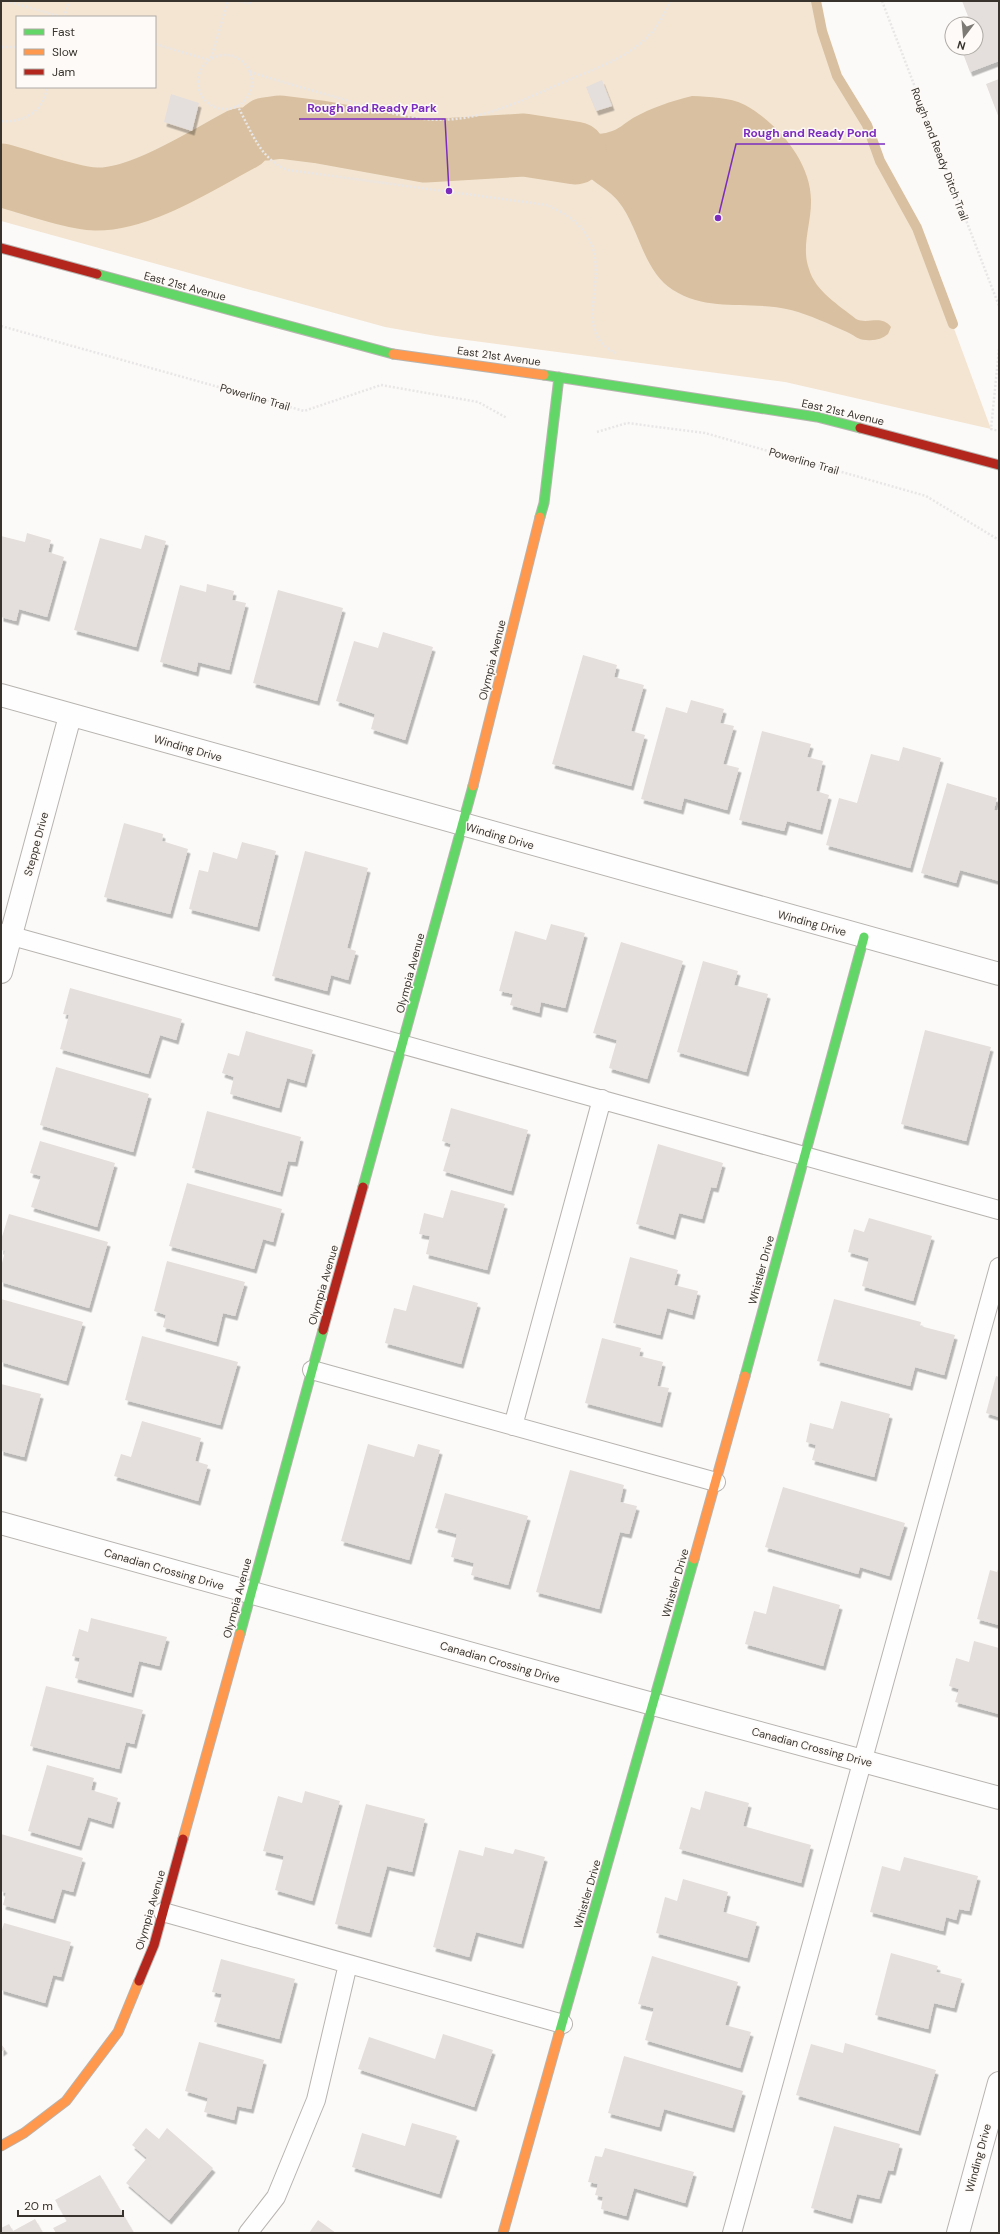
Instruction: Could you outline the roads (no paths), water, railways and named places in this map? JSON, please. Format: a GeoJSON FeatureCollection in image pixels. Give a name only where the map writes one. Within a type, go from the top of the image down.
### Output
{"type":"FeatureCollection","features":[{"type":"Feature","properties":{"kind":"street","name":"East 21st Avenue"},"geometry":{"type":"LineString","coordinates":[[1,248],[386,353],[559,377],[817,416],[999,465]]}},
{"type":"Feature","properties":{"kind":"street","name":"Olympia Avenue"},"geometry":{"type":"LineString","coordinates":[[1,2146],[24,2133],[66,2101],[118,2032],[154,1945],[462,825],[544,503],[559,377]]}},
{"type":"Feature","properties":{"kind":"street","name":"Winding Drive"},"geometry":{"type":"LineString","coordinates":[[1,695],[70,716],[999,974]]}},
{"type":"Feature","properties":{"kind":"street","name":"Steppe Drive"},"geometry":{"type":"LineString","coordinates":[[1,972],[6,934],[70,716]]}},
{"type":"Feature","properties":{"kind":"street","name":"Whistler Drive"},"geometry":{"type":"LineString","coordinates":[[503,2233],[716,1482],[864,937]]}},
{"type":"Feature","properties":{"kind":"street","name":"Canadian Crossing Drive"},"geometry":{"type":"LineString","coordinates":[[1,1523],[250,1593],[999,1798]]}},
{"type":"Feature","properties":{"kind":"street","name":"Winding Drive"},"geometry":{"type":"LineString","coordinates":[[958,2233],[999,2083]]}},
{"type":"Feature","properties":{"kind":"lane"},"geometry":{"type":"LineString","coordinates":[[6,934],[999,1210]]}},
{"type":"Feature","properties":{"kind":"lane"},"geometry":{"type":"LineString","coordinates":[[513,1426],[602,1099]]}},
{"type":"Feature","properties":{"kind":"lane"},"geometry":{"type":"LineString","coordinates":[[732,2233],[864,1762],[999,1267]]}},
{"type":"Feature","properties":{"kind":"lane"},"geometry":{"type":"LineString","coordinates":[[312,1370],[716,1482]]}},
{"type":"Feature","properties":{"kind":"lane"},"geometry":{"type":"LineString","coordinates":[[163,1912],[563,2024]]}},
{"type":"Feature","properties":{"kind":"lane"},"geometry":{"type":"LineString","coordinates":[[248,2233],[276,2197],[316,2100],[348,1964]]}},
{"type":"Feature","properties":{"kind":"waterway"},"geometry":{"type":"LineString","coordinates":[[816,1],[822,31],[837,76],[867,125],[880,161],[917,228],[953,324]]}},
{"type":"Feature","properties":{"kind":"waterway"},"geometry":{"type":"LineString","coordinates":[[266,129],[280,127],[320,132],[425,151],[524,145],[575,153]]}},
{"type":"Feature","properties":{"kind":"waterway"},"geometry":{"type":"LineString","coordinates":[[1,175],[74,196],[96,199],[114,198],[132,193],[171,177],[242,139]]}},
{"type":"Feature","properties":{"kind":"place","name":"Rough and Ready Park"},"geometry":{"type":"Point","coordinates":[449,191]}},
{"type":"Feature","properties":{"kind":"place","name":"Rough and Ready Pond"},"geometry":{"type":"Point","coordinates":[718,218]}}]}
